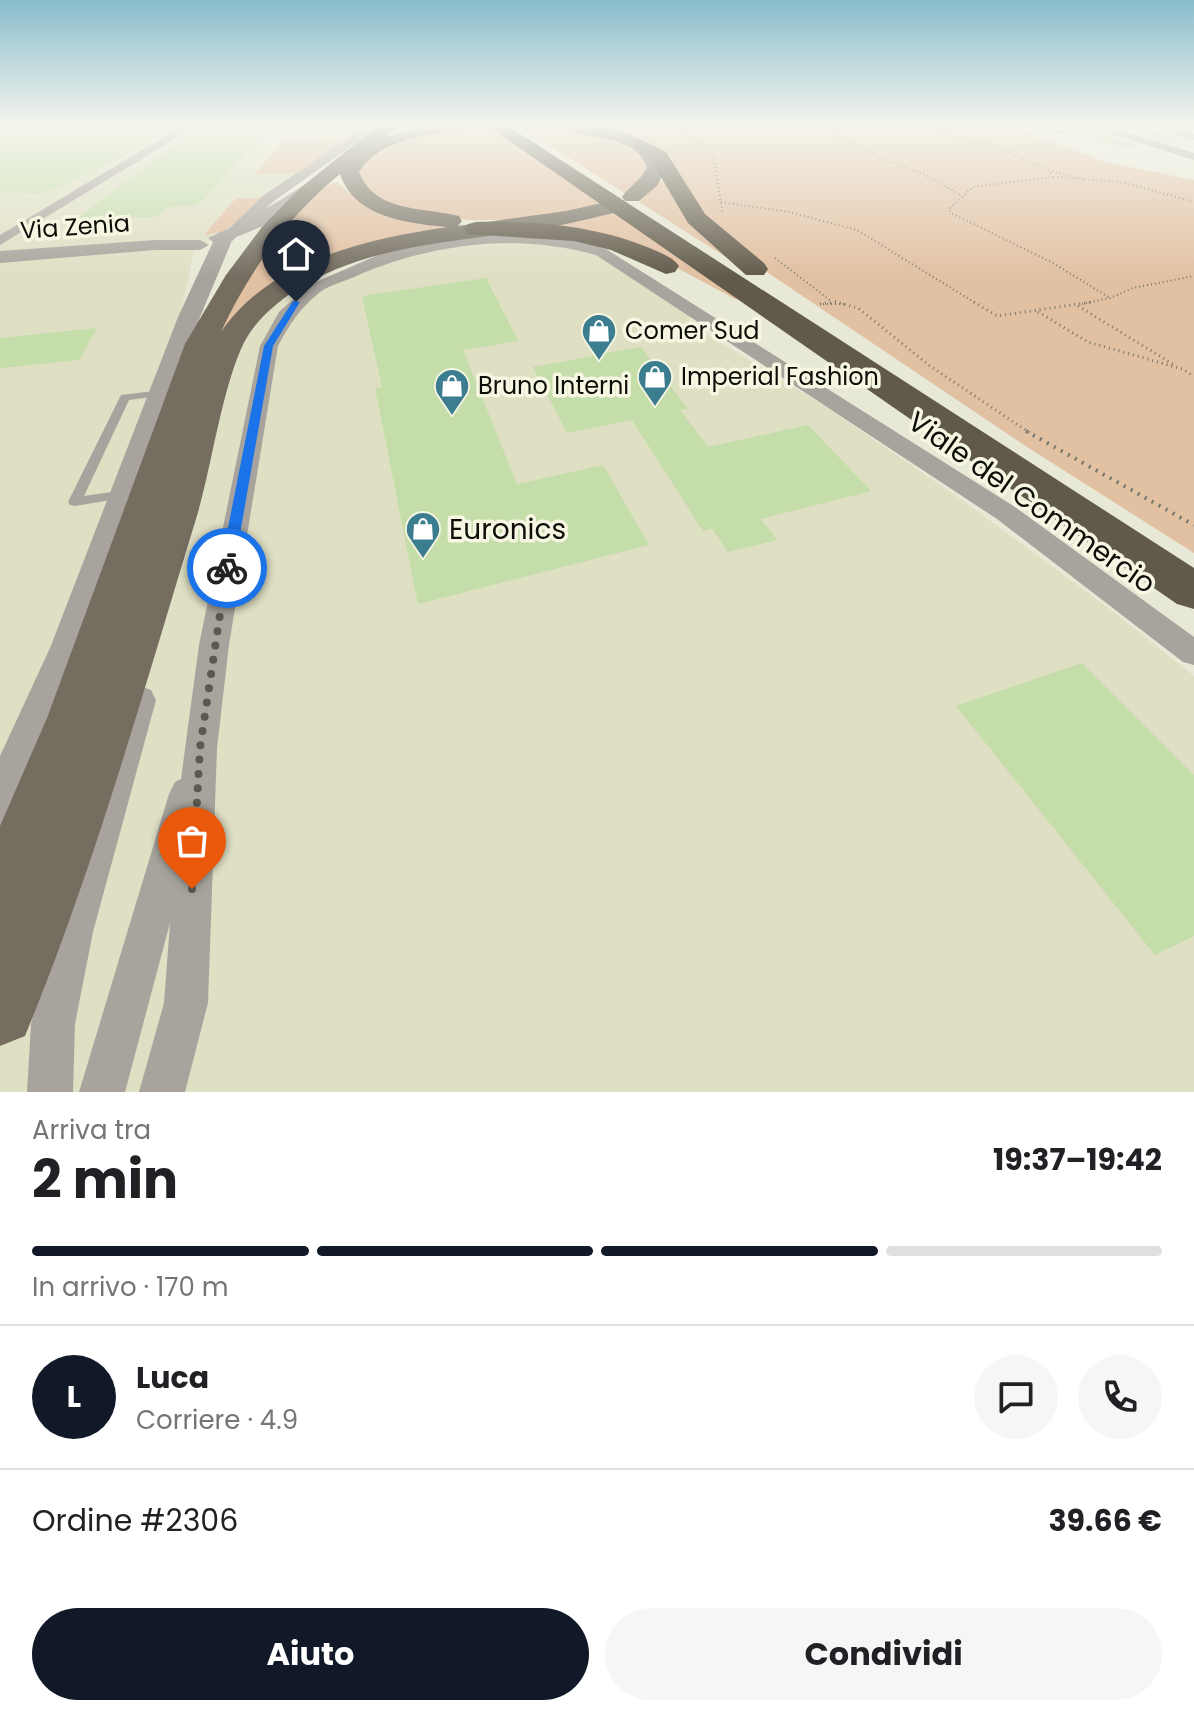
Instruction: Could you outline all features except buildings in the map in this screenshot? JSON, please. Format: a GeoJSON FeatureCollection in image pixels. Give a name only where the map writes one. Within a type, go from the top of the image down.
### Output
{"type":"FeatureCollection","features":[{"type":"Feature","properties":{"kind":"highway"},"geometry":{"type":"LineString","coordinates":[[570,175],[1194,591]]}},
{"type":"Feature","properties":{"kind":"highway"},"geometry":{"type":"LineString","coordinates":[[587,175],[1194,564]]}},
{"type":"Feature","properties":{"kind":"highway"},"geometry":{"type":"LineString","coordinates":[[670,175],[696,218],[731,251],[813,312],[925,384],[1003,442]]}},
{"type":"Feature","properties":{"kind":"highway"},"geometry":{"type":"LineString","coordinates":[[476,229],[569,231],[637,250],[798,338],[1026,479]]}},
{"type":"Feature","properties":{"kind":"main road"},"geometry":{"type":"LineString","coordinates":[[0,900],[73,718],[200,344],[202,315],[268,235],[328,175]]}},
{"type":"Feature","properties":{"kind":"main road"},"geometry":{"type":"LineString","coordinates":[[350,175],[353,186],[366,198],[382,206],[450,221],[520,224]]}},
{"type":"Feature","properties":{"kind":"main road"},"geometry":{"type":"LineString","coordinates":[[632,197],[649,183],[653,175]]}},
{"type":"Feature","properties":{"kind":"main road"},"geometry":{"type":"LineString","coordinates":[[0,1011],[104,733],[181,503],[222,358],[235,331],[245,318],[281,289],[342,259],[407,239],[578,216],[606,208]]}},
{"type":"Feature","properties":{"kind":"street"},"geometry":{"type":"LineString","coordinates":[[0,241],[110,175]]}},
{"type":"Feature","properties":{"kind":"street"},"geometry":{"type":"LineString","coordinates":[[202,315],[215,245],[252,212],[304,175]]}},
{"type":"Feature","properties":{"kind":"street"},"geometry":{"type":"LineString","coordinates":[[215,245],[273,212],[327,175]]}},
{"type":"Feature","properties":{"kind":"street"},"geometry":{"type":"LineString","coordinates":[[252,212],[273,212]]}},
{"type":"Feature","properties":{"kind":"street","name":"Viale del Commercio"},"geometry":{"type":"LineString","coordinates":[[200,748],[229,554],[269,346],[290,309],[315,288],[390,255],[474,240],[517,239],[566,243],[601,252],[615,260],[1006,513],[1194,653]]}},
{"type":"Feature","properties":{"kind":"street","name":"Via Zenia"},"geometry":{"type":"LineString","coordinates":[[0,257],[155,245],[215,245]]}},
{"type":"Feature","properties":{"kind":"street"},"geometry":{"type":"LineString","coordinates":[[0,805],[68,648],[125,494],[149,394],[231,267],[229,257],[215,245]]}},
{"type":"Feature","properties":{"kind":"street"},"geometry":{"type":"LineString","coordinates":[[50,1092],[53,1024],[73,932],[174,580],[181,503]]}},
{"type":"Feature","properties":{"kind":"street"},"geometry":{"type":"LineString","coordinates":[[102,1092],[200,748]]}},
{"type":"Feature","properties":{"kind":"street"},"geometry":{"type":"LineString","coordinates":[[162,1092],[186,1003],[200,748]]}},
{"type":"Feature","properties":{"kind":"lane"},"geometry":{"type":"LineString","coordinates":[[125,494],[75,502],[125,397],[149,394]]}},
{"type":"Feature","properties":{"kind":"path"},"geometry":{"type":"LineString","coordinates":[[718,175],[726,219]]}},
{"type":"Feature","properties":{"kind":"path"},"geometry":{"type":"LineString","coordinates":[[926,175],[962,196]]}},
{"type":"Feature","properties":{"kind":"path"},"geometry":{"type":"LineString","coordinates":[[1069,175],[1133,185],[1194,202]]}},
{"type":"Feature","properties":{"kind":"path"},"geometry":{"type":"LineString","coordinates":[[1093,181],[1073,182],[1053,177],[973,187],[949,209],[954,216],[1053,263],[1110,298]]}},
{"type":"Feature","properties":{"kind":"path"},"geometry":{"type":"LineString","coordinates":[[721,202],[799,214],[857,230],[997,316],[1038,312],[1110,298],[1133,288],[1194,276]]}},
{"type":"Feature","properties":{"kind":"path"},"geometry":{"type":"LineString","coordinates":[[771,255],[831,301]]}},
{"type":"Feature","properties":{"kind":"path"},"geometry":{"type":"LineString","coordinates":[[820,304],[831,301],[864,309],[909,351],[996,409],[1102,476],[1194,525]]}},
{"type":"Feature","properties":{"kind":"path"},"geometry":{"type":"LineString","coordinates":[[1075,305],[1194,376]]}},
{"type":"Feature","properties":{"kind":"path"},"geometry":{"type":"LineString","coordinates":[[1038,312],[1088,342],[1182,369]]}},
{"type":"Feature","properties":{"kind":"shaded area"},"geometry":{"type":"Polygon","coordinates":[[[0,175],[308,175],[194,250],[181,312],[312,296],[342,278],[395,258],[458,245],[545,244],[591,252],[691,317],[688,323],[820,403],[965,502],[1194,676],[1194,1092],[0,1092],[0,175]]]}},
{"type":"Feature","properties":{"kind":"shaded area"},"geometry":{"type":"Polygon","coordinates":[[[359,175],[560,175],[603,204],[521,220],[468,220],[393,206],[360,185],[359,175]]]}},
{"type":"Feature","properties":{"kind":"shaded area"},"geometry":{"type":"Polygon","coordinates":[[[596,175],[643,175],[626,194],[596,175]]]}},
{"type":"Feature","properties":{"kind":"shaded area"},"geometry":{"type":"Polygon","coordinates":[[[678,175],[1169,175],[1194,180],[1194,553],[1027,447],[740,254],[708,220],[678,175]]]}},
{"type":"Feature","properties":{"kind":"shaded area"},"geometry":{"type":"Polygon","coordinates":[[[661,181],[667,181],[743,268],[639,202],[661,181]]]}},
{"type":"Feature","properties":{"kind":"shaded area"},"geometry":{"type":"Polygon","coordinates":[[[337,182],[358,200],[455,226],[357,247],[291,275],[237,314],[218,339],[237,293],[267,247],[311,198],[337,182]]]}},
{"type":"Feature","properties":{"kind":"shaded area"},"geometry":{"type":"Polygon","coordinates":[[[236,198],[265,198],[223,232],[204,235],[236,198]]]}},
{"type":"Feature","properties":{"kind":"shaded area"},"geometry":{"type":"Polygon","coordinates":[[[614,212],[741,299],[735,299],[640,248],[541,225],[614,212]]]}},
{"type":"Feature","properties":{"kind":"way so far"},"geometry":{"type":"LineString","coordinates":[[192,889],[200,748],[227,568]]}},
{"type":"Feature","properties":{"kind":"place","name":"Comer Sud"},"geometry":{"type":"Point","coordinates":[599,362]}},
{"type":"Feature","properties":{"kind":"place","name":"Imperial Fashion"},"geometry":{"type":"Point","coordinates":[655,408]}},
{"type":"Feature","properties":{"kind":"place","name":"Bruno Interni"},"geometry":{"type":"Point","coordinates":[452,417]}},
{"type":"Feature","properties":{"kind":"place","name":"Euronics"},"geometry":{"type":"Point","coordinates":[423,560]}},
{"type":"Feature","properties":{"kind":"route"},"geometry":{"type":"LineString","coordinates":[[227,568],[269,346],[296,302]]}}]}
